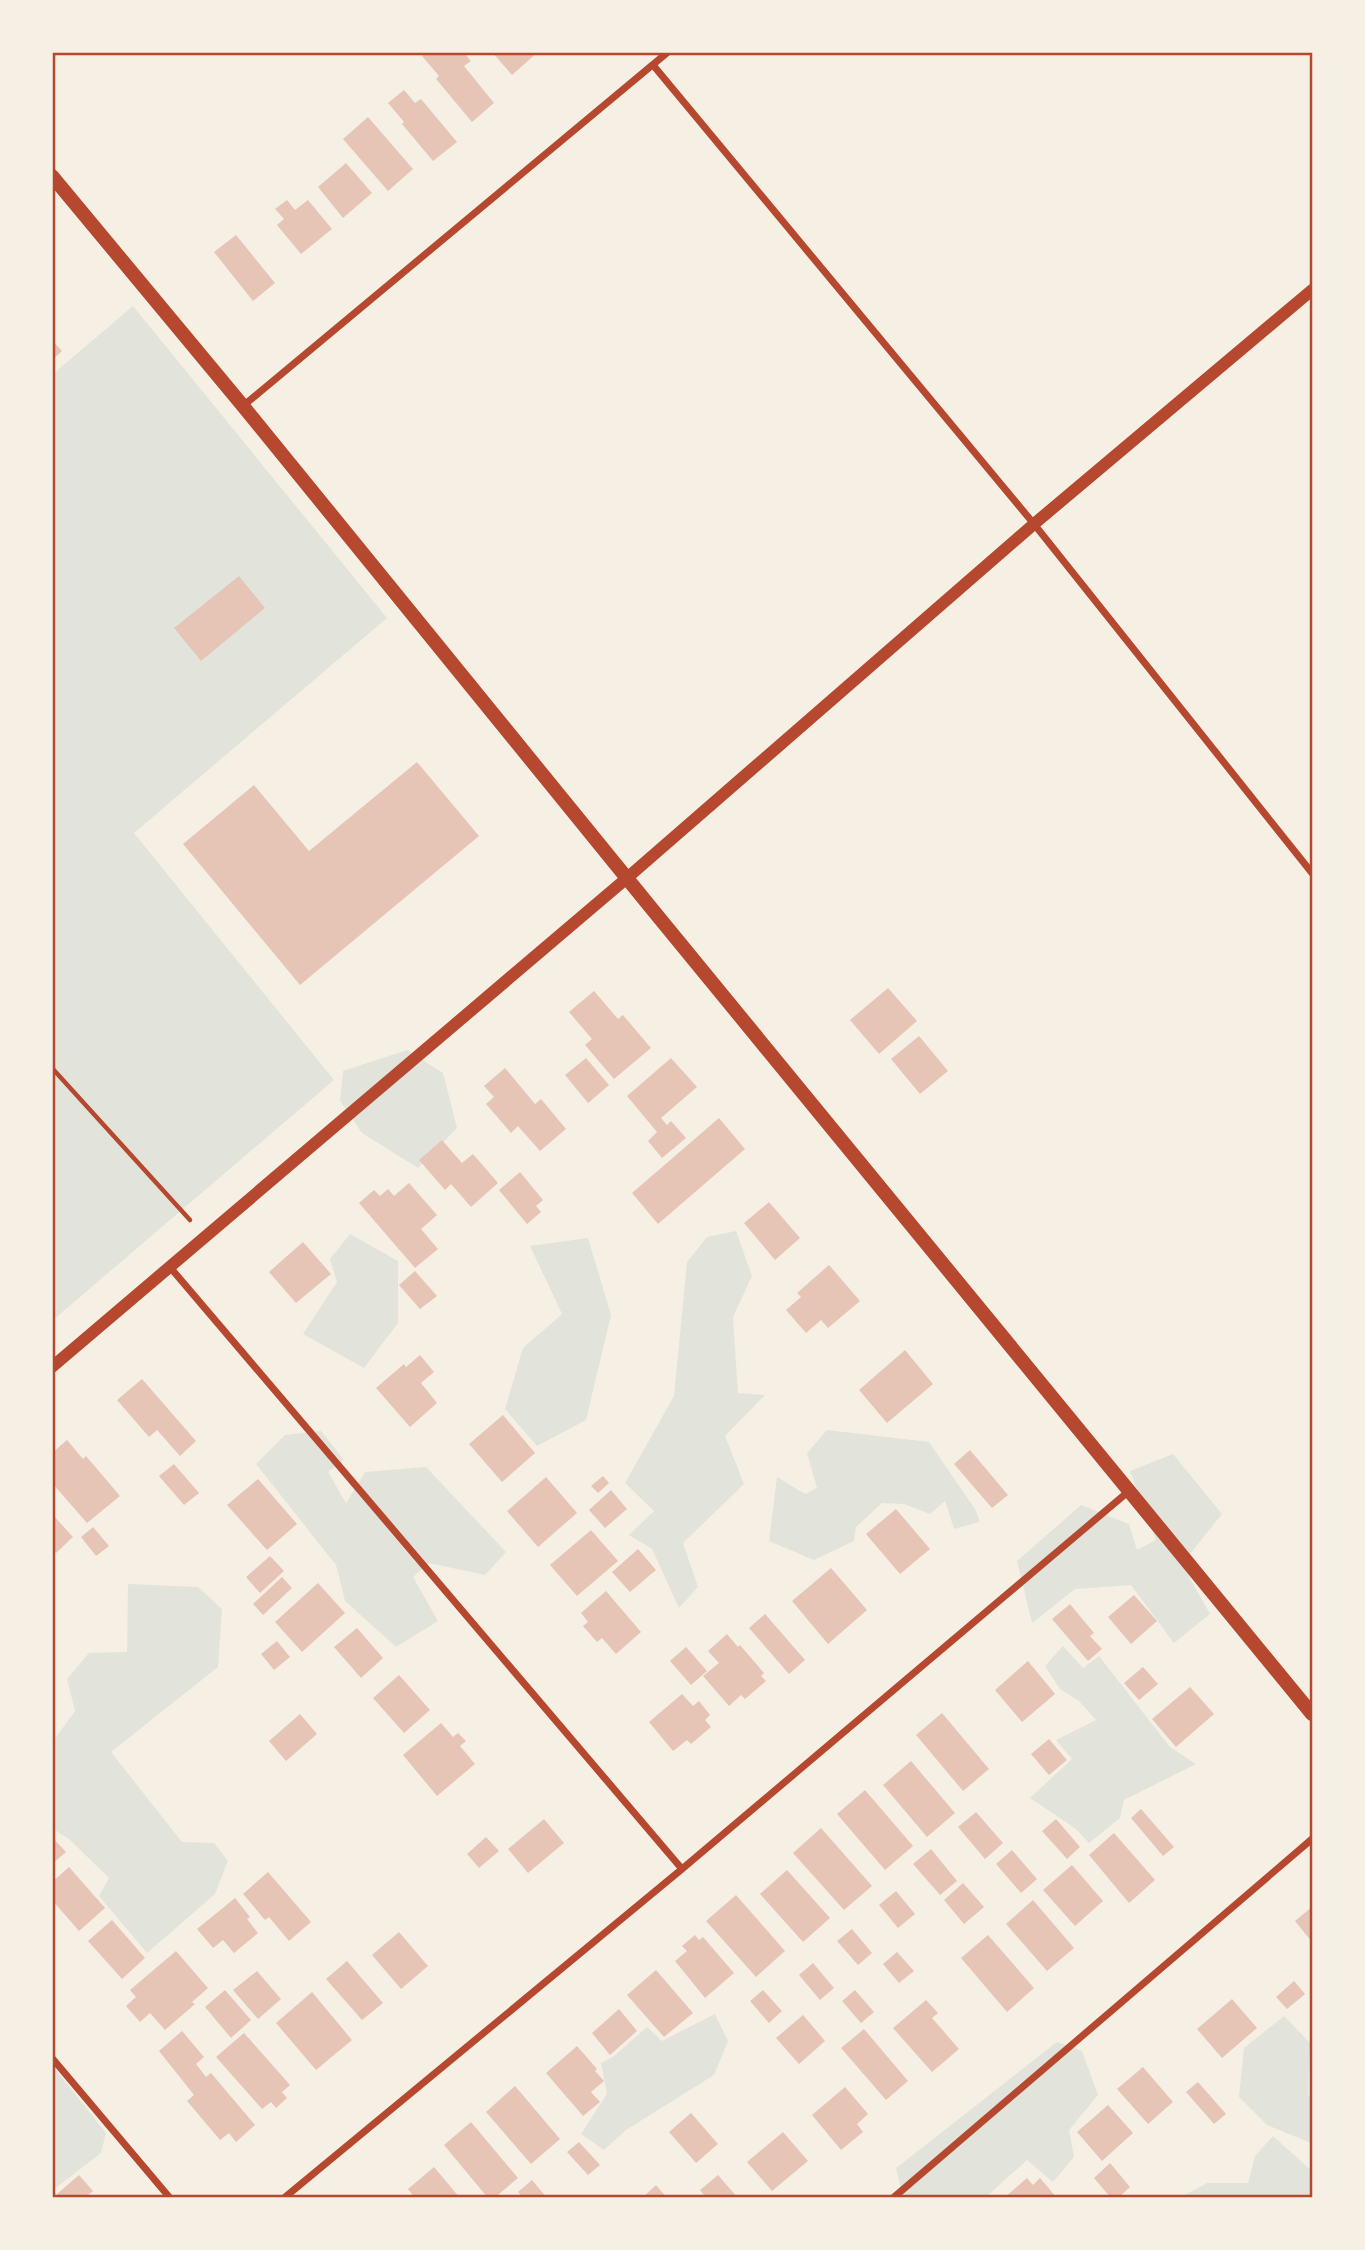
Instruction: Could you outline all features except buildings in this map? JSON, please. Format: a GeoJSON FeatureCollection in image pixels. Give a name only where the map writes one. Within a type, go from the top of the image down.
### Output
{"type":"FeatureCollection","features":[{"type":"Feature","properties":{"kind":"main road"},"geometry":{"type":"LineString","coordinates":[[52,176],[1312,1714]]}},
{"type":"Feature","properties":{"kind":"street"},"geometry":{"type":"LineString","coordinates":[[243,406],[668,52]]}},
{"type":"Feature","properties":{"kind":"street"},"geometry":{"type":"LineString","coordinates":[[653,65],[1034,524],[1312,873]]}},
{"type":"Feature","properties":{"kind":"street"},"geometry":{"type":"LineString","coordinates":[[52,1367],[627,878],[1034,524],[1312,290]]}},
{"type":"Feature","properties":{"kind":"street"},"geometry":{"type":"LineString","coordinates":[[169,1266],[682,1869]]}},
{"type":"Feature","properties":{"kind":"street"},"geometry":{"type":"LineString","coordinates":[[284,2197],[682,1869],[1130,1490]]}},
{"type":"Feature","properties":{"kind":"street"},"geometry":{"type":"LineString","coordinates":[[893,2197],[1312,1839]]}},
{"type":"Feature","properties":{"kind":"street"},"geometry":{"type":"LineString","coordinates":[[52,2058],[170,2197]]}},
{"type":"Feature","properties":{"kind":"path"},"geometry":{"type":"LineString","coordinates":[[52,1069],[205,1236]]}},
{"type":"Feature","properties":{"kind":"shaded area"},"geometry":{"type":"Polygon","coordinates":[[[133,306],[387,618],[134,833],[334,1080],[53,1320],[53,374],[133,306]]]}},
{"type":"Feature","properties":{"kind":"shaded area"},"geometry":{"type":"Polygon","coordinates":[[[407,1050],[443,1073],[457,1128],[418,1168],[362,1133],[340,1101],[343,1071],[407,1050]]]}},
{"type":"Feature","properties":{"kind":"shaded area"},"geometry":{"type":"Polygon","coordinates":[[[736,1231],[752,1276],[733,1317],[738,1393],[765,1395],[725,1436],[744,1484],[683,1543],[698,1587],[679,1608],[652,1549],[629,1535],[654,1511],[625,1483],[674,1396],[687,1262],[707,1237],[736,1231]]]}},
{"type":"Feature","properties":{"kind":"shaded area"},"geometry":{"type":"Polygon","coordinates":[[[350,1234],[398,1261],[398,1323],[364,1368],[303,1334],[337,1282],[330,1259],[350,1234]]]}},
{"type":"Feature","properties":{"kind":"shaded area"},"geometry":{"type":"Polygon","coordinates":[[[588,1238],[611,1315],[586,1420],[537,1446],[505,1409],[523,1348],[562,1314],[530,1246],[588,1238]]]}},
{"type":"Feature","properties":{"kind":"shaded area"},"geometry":{"type":"Polygon","coordinates":[[[827,1430],[929,1442],[975,1509],[980,1522],[954,1529],[945,1501],[930,1514],[904,1504],[882,1503],[856,1527],[854,1541],[814,1560],[769,1541],[777,1477],[805,1494],[817,1488],[807,1453],[827,1430]]]}},
{"type":"Feature","properties":{"kind":"shaded area"},"geometry":{"type":"Polygon","coordinates":[[[321,1431],[344,1460],[328,1472],[346,1503],[365,1472],[426,1467],[506,1552],[485,1575],[429,1563],[413,1577],[438,1621],[396,1647],[345,1601],[336,1565],[256,1464],[285,1435],[321,1431]]]}},
{"type":"Feature","properties":{"kind":"shaded area"},"geometry":{"type":"Polygon","coordinates":[[[1173,1454],[1222,1514],[1182,1564],[1210,1614],[1174,1643],[1131,1585],[1075,1589],[1032,1623],[1017,1561],[1081,1505],[1129,1524],[1137,1550],[1156,1540],[1130,1471],[1173,1454]]]}},
{"type":"Feature","properties":{"kind":"shaded area"},"geometry":{"type":"Polygon","coordinates":[[[128,1584],[198,1587],[222,1609],[218,1667],[111,1752],[182,1842],[214,1843],[228,1861],[215,1894],[147,1953],[99,1896],[109,1878],[69,1839],[53,1829],[53,1741],[75,1711],[67,1679],[89,1653],[127,1652],[128,1584]]]}},
{"type":"Feature","properties":{"kind":"shaded area"},"geometry":{"type":"Polygon","coordinates":[[[1063,1646],[1083,1668],[1099,1656],[1170,1747],[1196,1764],[1124,1800],[1120,1818],[1089,1843],[1076,1829],[1030,1798],[1072,1759],[1056,1740],[1096,1720],[1079,1701],[1060,1689],[1045,1666],[1063,1646]]]}},
{"type":"Feature","properties":{"kind":"shaded area"},"geometry":{"type":"Polygon","coordinates":[[[715,2014],[728,2041],[714,2075],[626,2130],[604,2150],[581,2134],[607,2094],[601,2063],[614,2056],[647,2027],[662,2041],[715,2014]]]}},
{"type":"Feature","properties":{"kind":"shaded area"},"geometry":{"type":"Polygon","coordinates":[[[1284,2016],[1310,2043],[1308,2094],[1312,2099],[1311,2143],[1267,2125],[1239,2097],[1244,2048],[1284,2016]]]}},
{"type":"Feature","properties":{"kind":"shaded area"},"geometry":{"type":"Polygon","coordinates":[[[1057,2042],[1082,2051],[1098,2095],[1069,2130],[1074,2157],[1053,2182],[1027,2160],[986,2197],[903,2197],[896,2168],[1057,2042]]]}},
{"type":"Feature","properties":{"kind":"shaded area"},"geometry":{"type":"Polygon","coordinates":[[[53,2066],[106,2133],[101,2153],[53,2190],[53,2066]]]}},
{"type":"Feature","properties":{"kind":"shaded area"},"geometry":{"type":"Polygon","coordinates":[[[1273,2136],[1312,2171],[1312,2197],[1181,2197],[1207,2183],[1248,2183],[1255,2156],[1273,2136]]]}}]}
